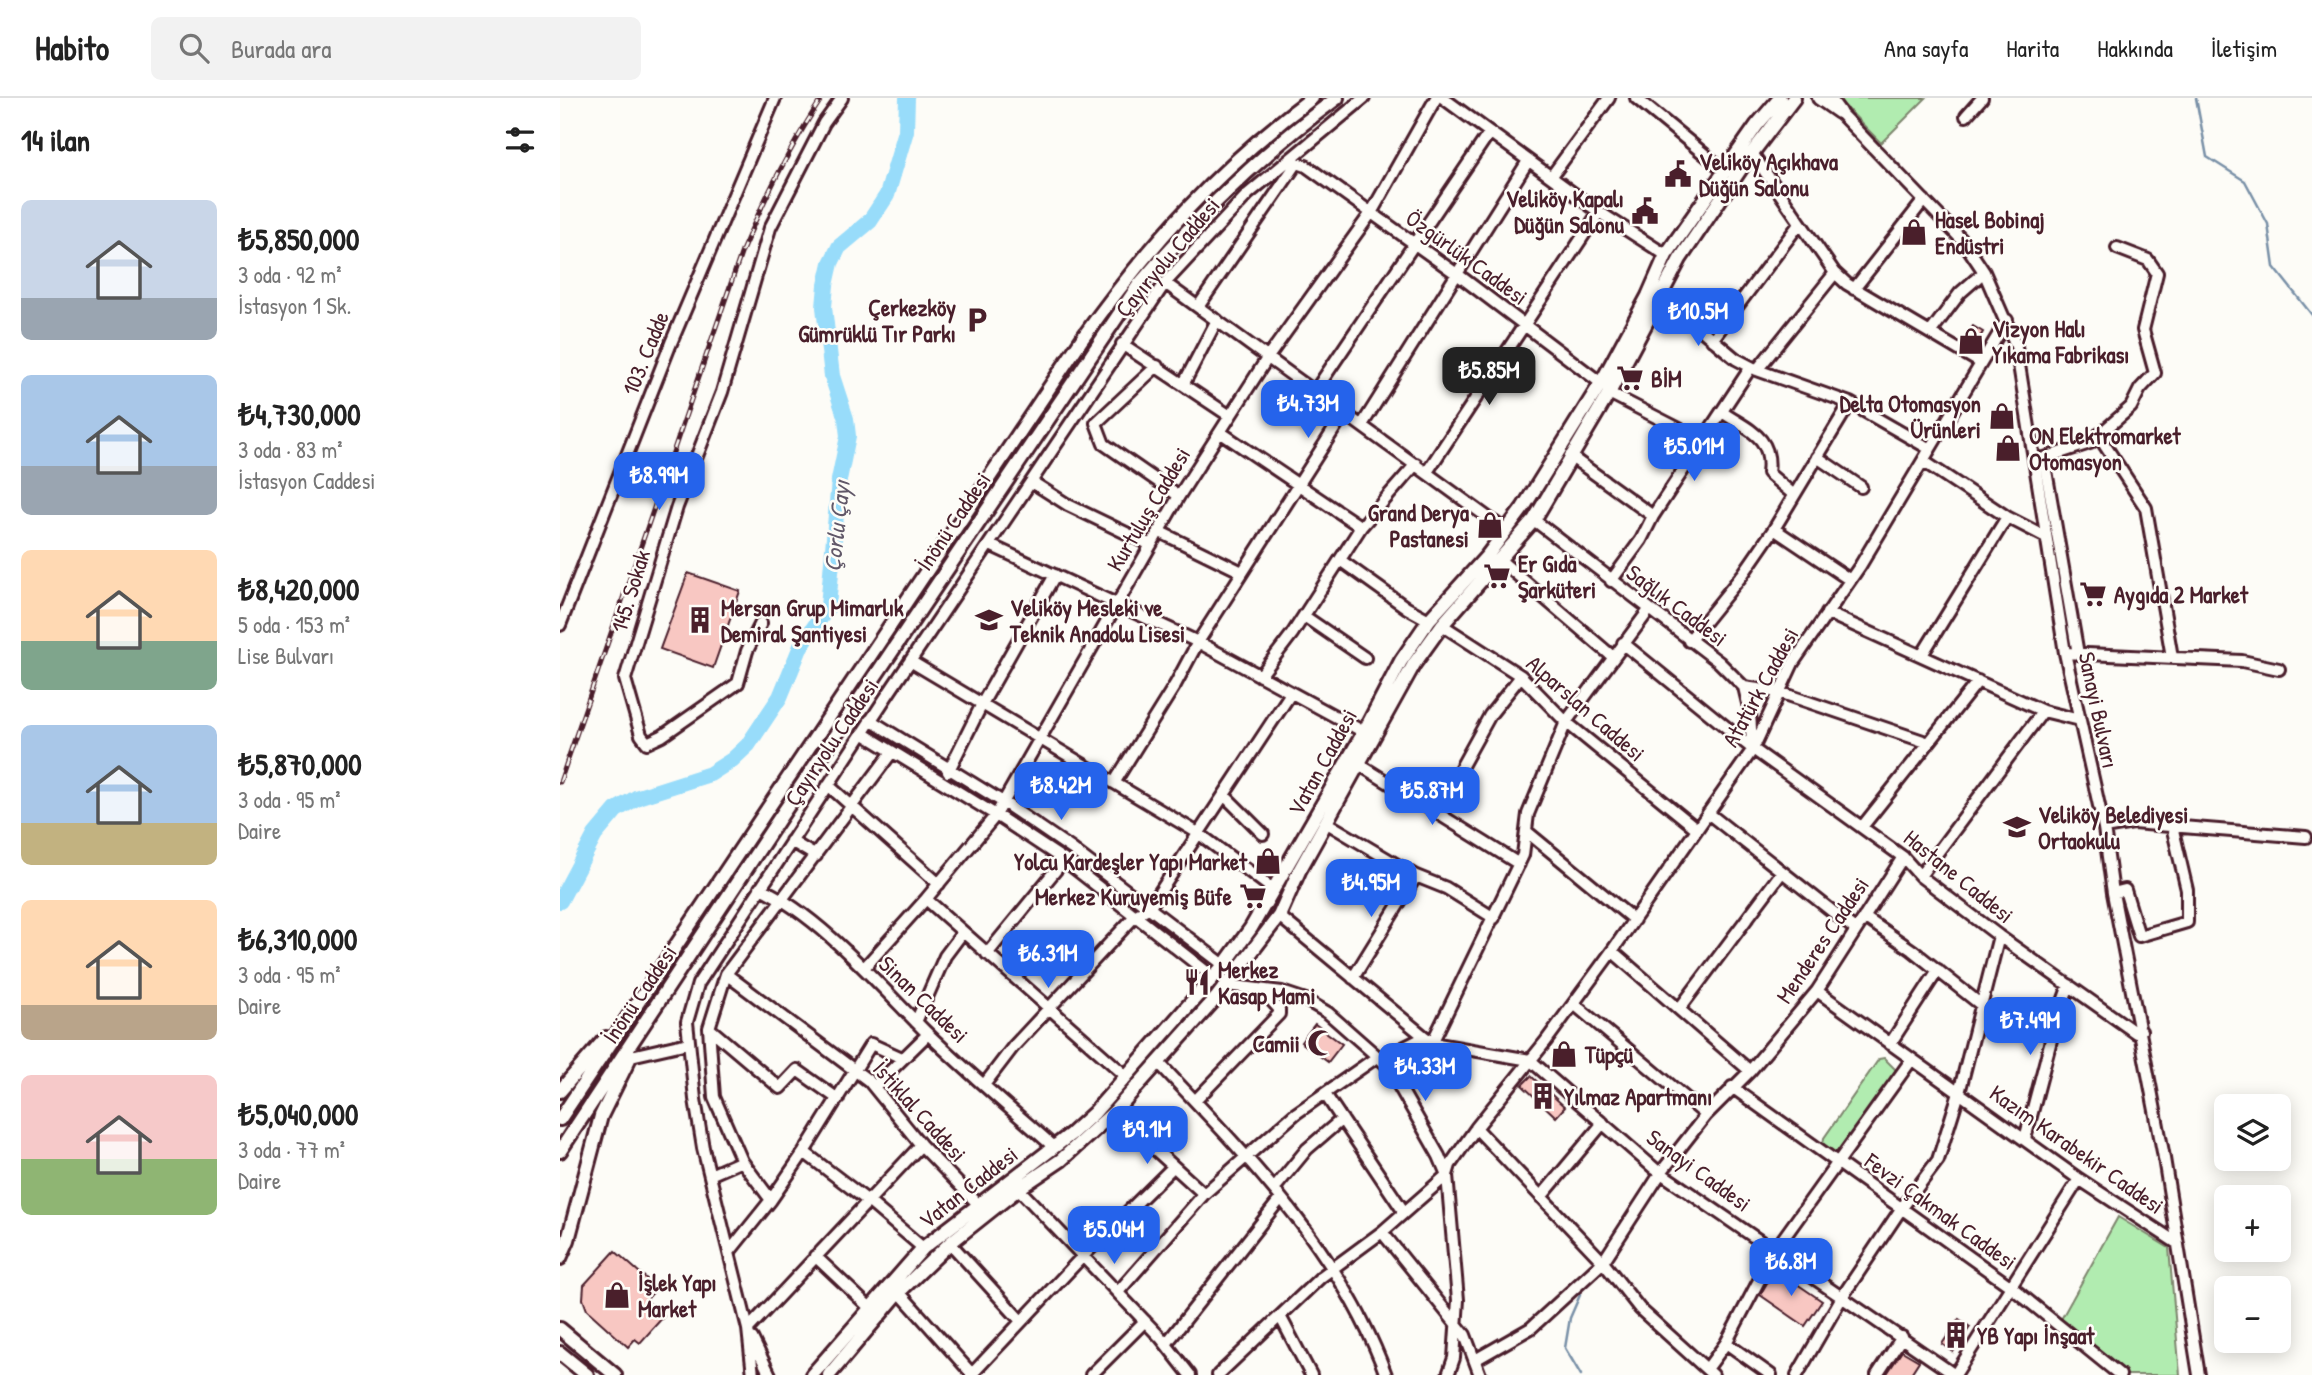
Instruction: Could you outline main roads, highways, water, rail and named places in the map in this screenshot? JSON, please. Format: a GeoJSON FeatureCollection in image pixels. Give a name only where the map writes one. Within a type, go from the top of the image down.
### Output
{"type":"FeatureCollection","features":[{"type":"Feature","properties":{"kind":"main road"},"geometry":{"type":"LineString","coordinates":[[560,1119],[1075,350],[1127,277],[1176,218],[1221,174],[1312,98]]}},
{"type":"Feature","properties":{"kind":"main road","name":"İnönü Caddesi"},"geometry":{"type":"LineString","coordinates":[[560,1151],[794,796],[1138,286],[1187,228],[1240,176],[1296,128],[1337,98]]}},
{"type":"Feature","properties":{"kind":"main road","name":"Vatan Caddesi"},"geometry":{"type":"LineString","coordinates":[[812,1375],[923,1248],[978,1204],[1061,1160],[1114,1112],[1226,985],[1279,916],[1299,871],[1414,664],[1442,625],[1529,525],[1570,456],[1605,388],[1666,255],[1780,98]]}},
{"type":"Feature","properties":{"kind":"main road","name":"Vatan Caddesi"},"geometry":{"type":"LineString","coordinates":[[835,1373],[899,1292],[1054,1147],[1094,1114],[1224,965],[1274,890],[1401,661],[1429,620],[1487,556],[1513,520],[1605,388],[1661,296],[1680,259],[1752,153],[1794,98]]}},
{"type":"Feature","properties":{"kind":"main road"},"geometry":{"type":"LineString","coordinates":[[1819,98],[1839,112],[1829,98]]}},
{"type":"Feature","properties":{"kind":"main road"},"geometry":{"type":"LineString","coordinates":[[1513,520],[1529,525]]}},
{"type":"Feature","properties":{"kind":"main road"},"geometry":{"type":"LineString","coordinates":[[560,1091],[642,995]]}},
{"type":"Feature","properties":{"kind":"main road"},"geometry":{"type":"LineString","coordinates":[[560,1258],[568,1240],[601,1116],[651,1014]]}},
{"type":"Feature","properties":{"kind":"main road"},"geometry":{"type":"LineString","coordinates":[[560,1329],[615,1375]]}},
{"type":"Feature","properties":{"kind":"main road"},"geometry":{"type":"LineString","coordinates":[[560,1353],[587,1375]]}},
{"type":"Feature","properties":{"kind":"waterway","name":"Çorlu Çayı"},"geometry":{"type":"LineString","coordinates":[[560,901],[595,835],[616,810],[638,797],[710,774],[732,760],[748,745],[780,697],[801,646],[828,607],[839,480],[848,436],[846,419],[832,376],[824,307],[826,285],[831,263],[839,247],[870,221],[887,195],[906,131],[907,98]]}},
{"type":"Feature","properties":{"kind":"waterway"},"geometry":{"type":"LineString","coordinates":[[2196,98],[2207,157],[2245,181],[2268,224],[2274,267],[2312,315]]}},
{"type":"Feature","properties":{"kind":"waterway"},"geometry":{"type":"LineString","coordinates":[[1580,1295],[1570,1318],[1565,1348],[1581,1375]]}},
{"type":"Feature","properties":{"kind":"railway"},"geometry":{"type":"LineString","coordinates":[[560,782],[742,251],[779,173],[822,98]]}},
{"type":"Feature","properties":{"kind":"place","name":"Veliköy Açıkhava Düğün Salonu"},"geometry":{"type":"Point","coordinates":[1678,174]}},
{"type":"Feature","properties":{"kind":"place","name":"Veliköy Kapalı Düğün Salonu"},"geometry":{"type":"Point","coordinates":[1645,211]}},
{"type":"Feature","properties":{"kind":"place","name":"Hasel Bobinaj Endüstri"},"geometry":{"type":"Point","coordinates":[1914,232]}},
{"type":"Feature","properties":{"kind":"place","name":"Çerkezköy Gümrüklü Tır Parkı"},"geometry":{"type":"Point","coordinates":[977,320]}},
{"type":"Feature","properties":{"kind":"place","name":"Vizyon Halı Yıkama Fabrikası"},"geometry":{"type":"Point","coordinates":[1971,341]}},
{"type":"Feature","properties":{"kind":"place","name":"BİM"},"geometry":{"type":"Point","coordinates":[1630,378]}},
{"type":"Feature","properties":{"kind":"place","name":"Delta Otomasyon Ürünleri"},"geometry":{"type":"Point","coordinates":[2002,416]}},
{"type":"Feature","properties":{"kind":"place","name":"ON Elektromarket Otomasyon"},"geometry":{"type":"Point","coordinates":[2008,448]}},
{"type":"Feature","properties":{"kind":"place","name":"Grand Derya Pastanesi"},"geometry":{"type":"Point","coordinates":[1490,525]}},
{"type":"Feature","properties":{"kind":"place","name":"Er Gıda Şarküteri"},"geometry":{"type":"Point","coordinates":[1497,576]}},
{"type":"Feature","properties":{"kind":"place","name":"Aygıda 2 Market"},"geometry":{"type":"Point","coordinates":[2093,594]}},
{"type":"Feature","properties":{"kind":"place","name":"Mersan Grup Mimarlık Demiral Şantiyesi"},"geometry":{"type":"Point","coordinates":[700,620]}},
{"type":"Feature","properties":{"kind":"place","name":"Veliköy Mesleki ve Teknik Anadolu Lisesi"},"geometry":{"type":"Point","coordinates":[989,620]}},
{"type":"Feature","properties":{"kind":"place","name":"Veliköy Belediyesi Ortaokulu"},"geometry":{"type":"Point","coordinates":[2017,827]}},
{"type":"Feature","properties":{"kind":"place","name":"Yolcu Kardeşler Yapı Market"},"geometry":{"type":"Point","coordinates":[1268,861]}},
{"type":"Feature","properties":{"kind":"place","name":"Merkez Kuruyemiş Büfe"},"geometry":{"type":"Point","coordinates":[1253,896]}},
{"type":"Feature","properties":{"kind":"place","name":"Merkez Kasap Mami"},"geometry":{"type":"Point","coordinates":[1197,982]}},
{"type":"Feature","properties":{"kind":"place","name":"Camii"},"geometry":{"type":"Point","coordinates":[1321,1043]}},
{"type":"Feature","properties":{"kind":"place","name":"Tüpçü"},"geometry":{"type":"Point","coordinates":[1564,1054]}},
{"type":"Feature","properties":{"kind":"place","name":"Yılmaz Apartmanı"},"geometry":{"type":"Point","coordinates":[1543,1096]}},
{"type":"Feature","properties":{"kind":"place","name":"İşlek Yapı Market"},"geometry":{"type":"Point","coordinates":[617,1295]}},
{"type":"Feature","properties":{"kind":"place","name":"YB Yapı İnşaat"},"geometry":{"type":"Point","coordinates":[1956,1335]}}]}
